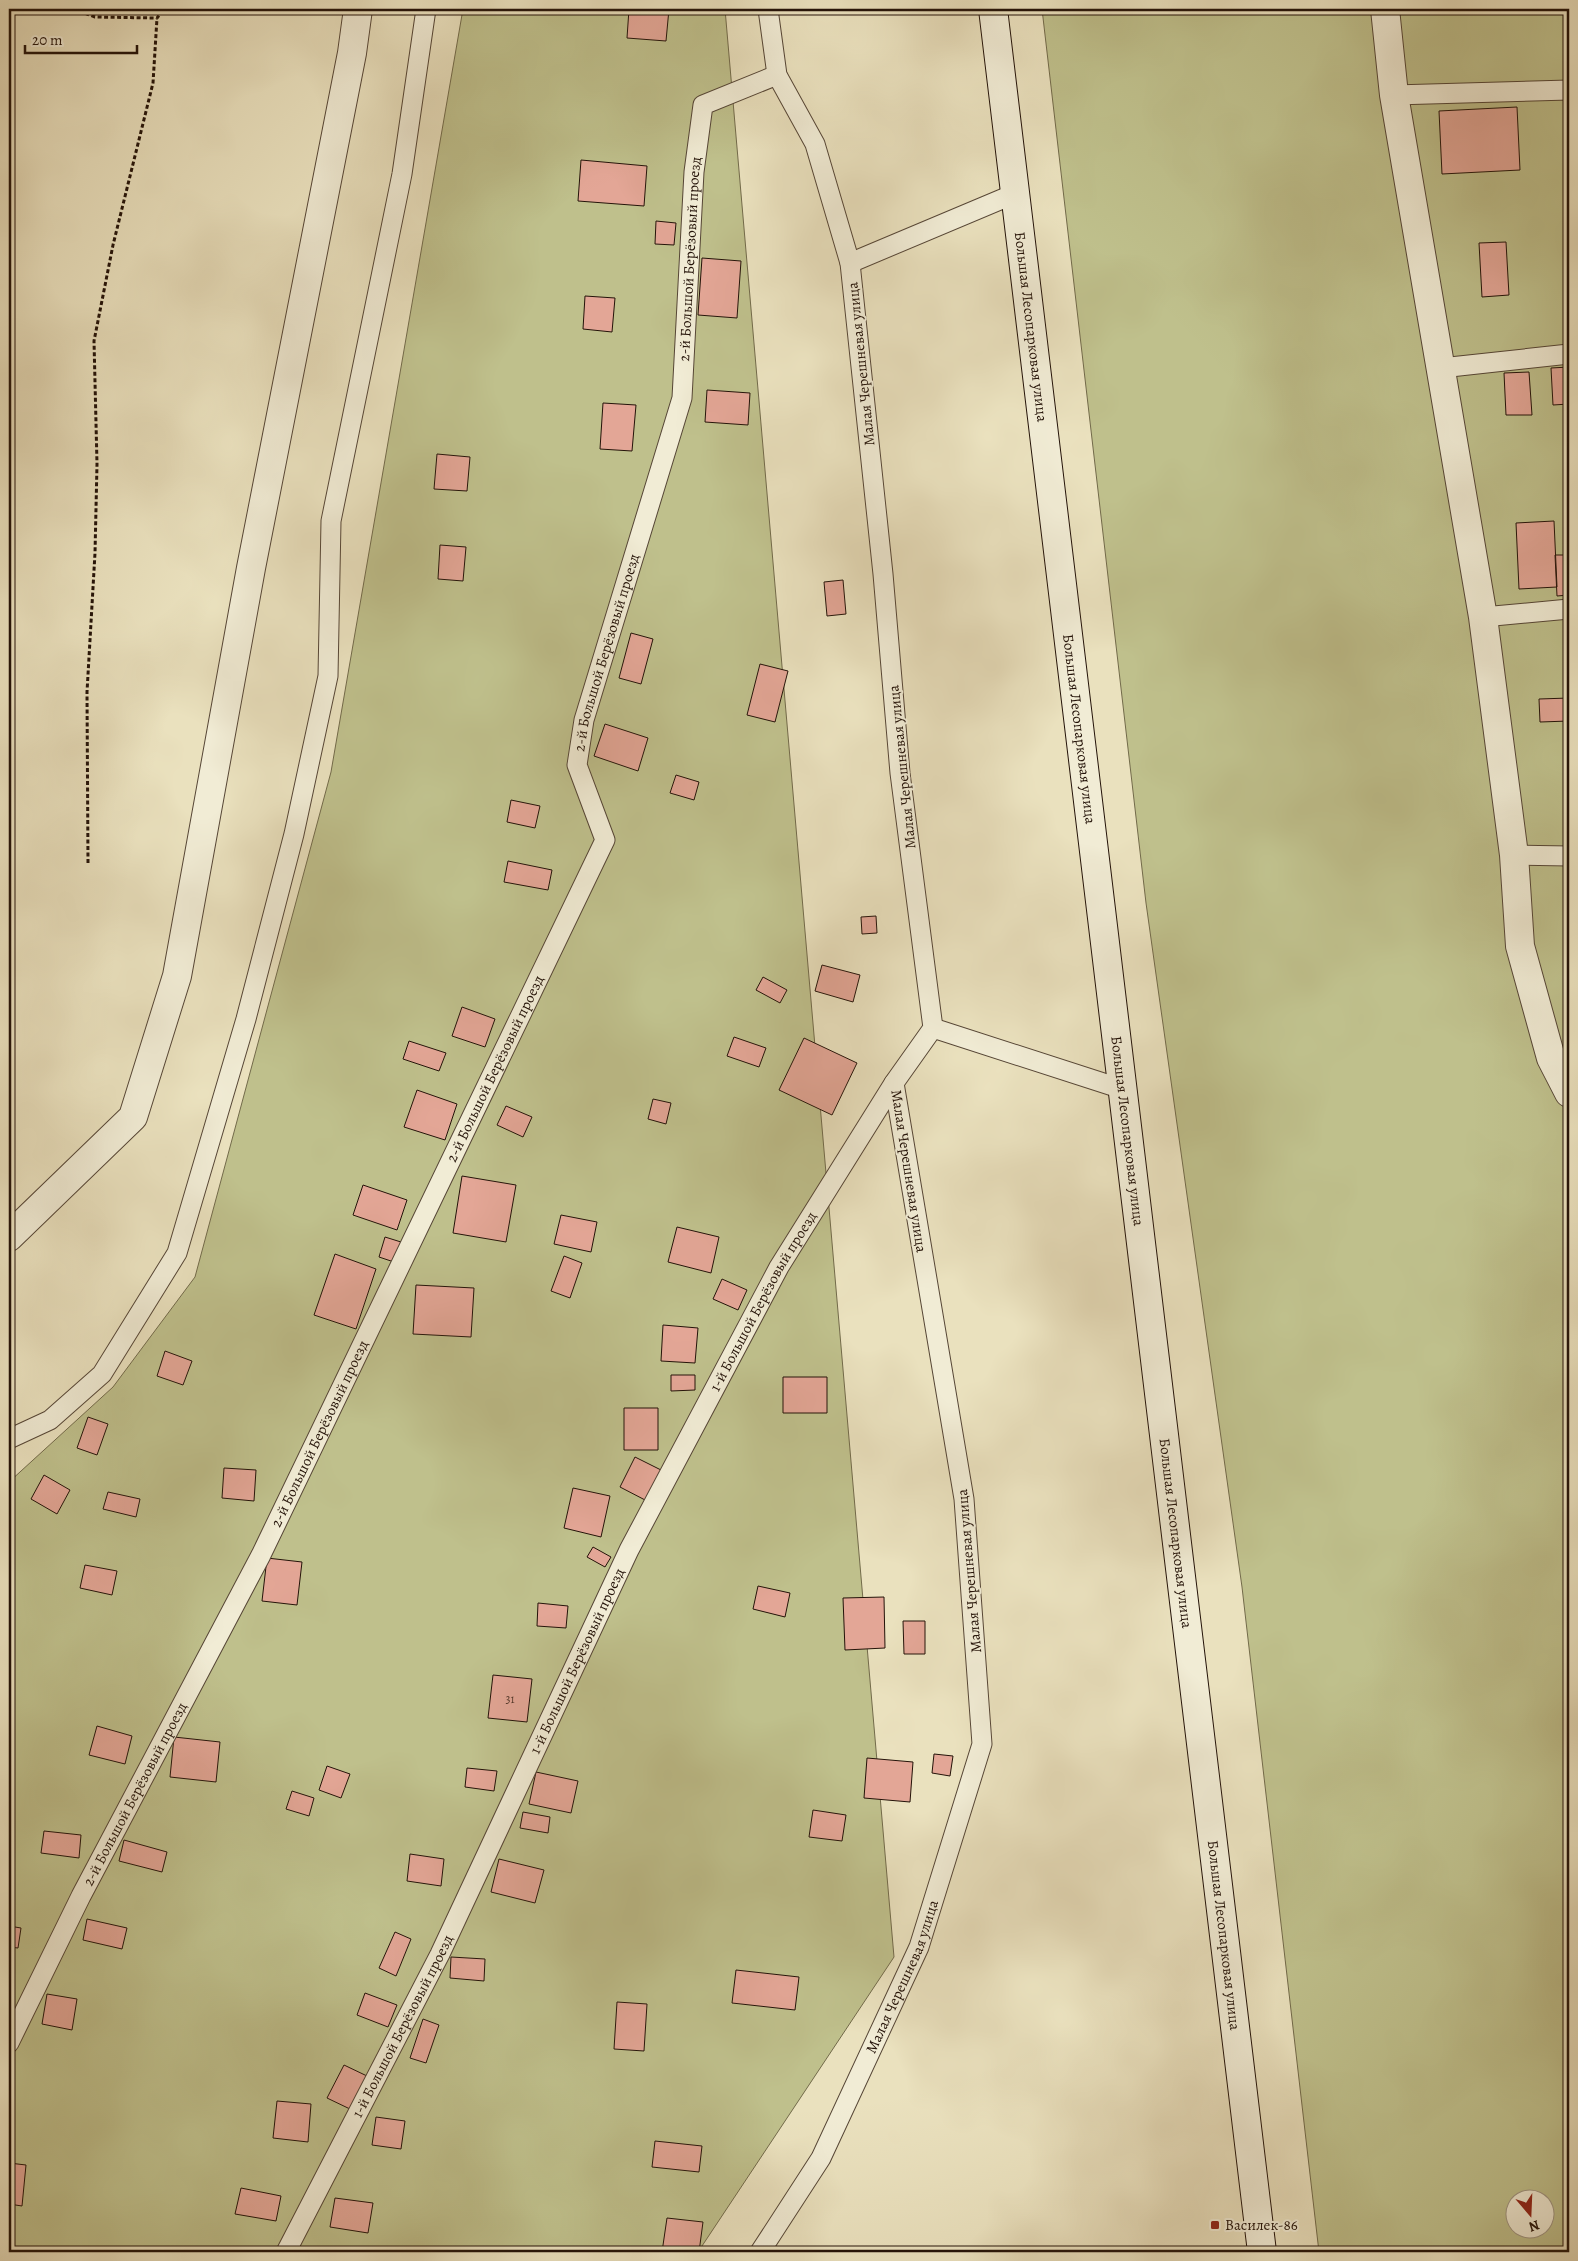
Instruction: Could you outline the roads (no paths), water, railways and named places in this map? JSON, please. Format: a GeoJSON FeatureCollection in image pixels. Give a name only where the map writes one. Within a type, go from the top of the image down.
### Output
{"type":"FeatureCollection","features":[{"type":"Feature","properties":{"kind":"street"},"geometry":{"type":"LineString","coordinates":[[9,1237],[134,1117],[177,976],[251,568],[352,54],[358,9]]}},
{"type":"Feature","properties":{"kind":"street","name":"Большая Лесопарковая улица"},"geometry":{"type":"LineString","coordinates":[[993,9],[1262,2252]]}},
{"type":"Feature","properties":{"kind":"street"},"geometry":{"type":"LineString","coordinates":[[1386,9],[1394,95],[1483,617],[1514,855],[1520,946],[1551,1058],[1569,1093]]}},
{"type":"Feature","properties":{"kind":"lane"},"geometry":{"type":"LineString","coordinates":[[9,1439],[50,1420],[102,1374],[177,1253],[246,1020],[294,834],[328,676],[331,521],[402,174],[426,9]]}},
{"type":"Feature","properties":{"kind":"lane","name":"Малая Черешневая улица"},"geometry":{"type":"LineString","coordinates":[[760,2252],[821,2158],[919,1947],[982,1744],[964,1498],[894,1083],[933,1028],[900,773],[883,574],[850,263],[815,144],[777,75],[768,9]]}},
{"type":"Feature","properties":{"kind":"lane","name":"2-й Большой Берёзовый проезд"},"geometry":{"type":"LineString","coordinates":[[9,2043],[81,1896],[261,1555],[605,840],[577,765],[584,720],[682,398],[694,172],[703,105],[777,75]]}},
{"type":"Feature","properties":{"kind":"lane"},"geometry":{"type":"LineString","coordinates":[[1394,95],[1569,90]]}},
{"type":"Feature","properties":{"kind":"lane"},"geometry":{"type":"LineString","coordinates":[[850,263],[1014,194]]}},
{"type":"Feature","properties":{"kind":"lane"},"geometry":{"type":"LineString","coordinates":[[1441,368],[1569,354]]}},
{"type":"Feature","properties":{"kind":"lane"},"geometry":{"type":"LineString","coordinates":[[1483,617],[1569,609]]}},
{"type":"Feature","properties":{"kind":"lane"},"geometry":{"type":"LineString","coordinates":[[1514,855],[1569,856]]}},
{"type":"Feature","properties":{"kind":"lane"},"geometry":{"type":"LineString","coordinates":[[933,1028],[1122,1089]]}},
{"type":"Feature","properties":{"kind":"lane","name":"1-й Большой Берёзовый проезд"},"geometry":{"type":"LineString","coordinates":[[286,2252],[440,1954],[629,1550],[779,1267],[894,1083]]}},
{"type":"Feature","properties":{"kind":"place","name":"Василек-86"},"geometry":{"type":"Point","coordinates":[1215,2225]}}]}
